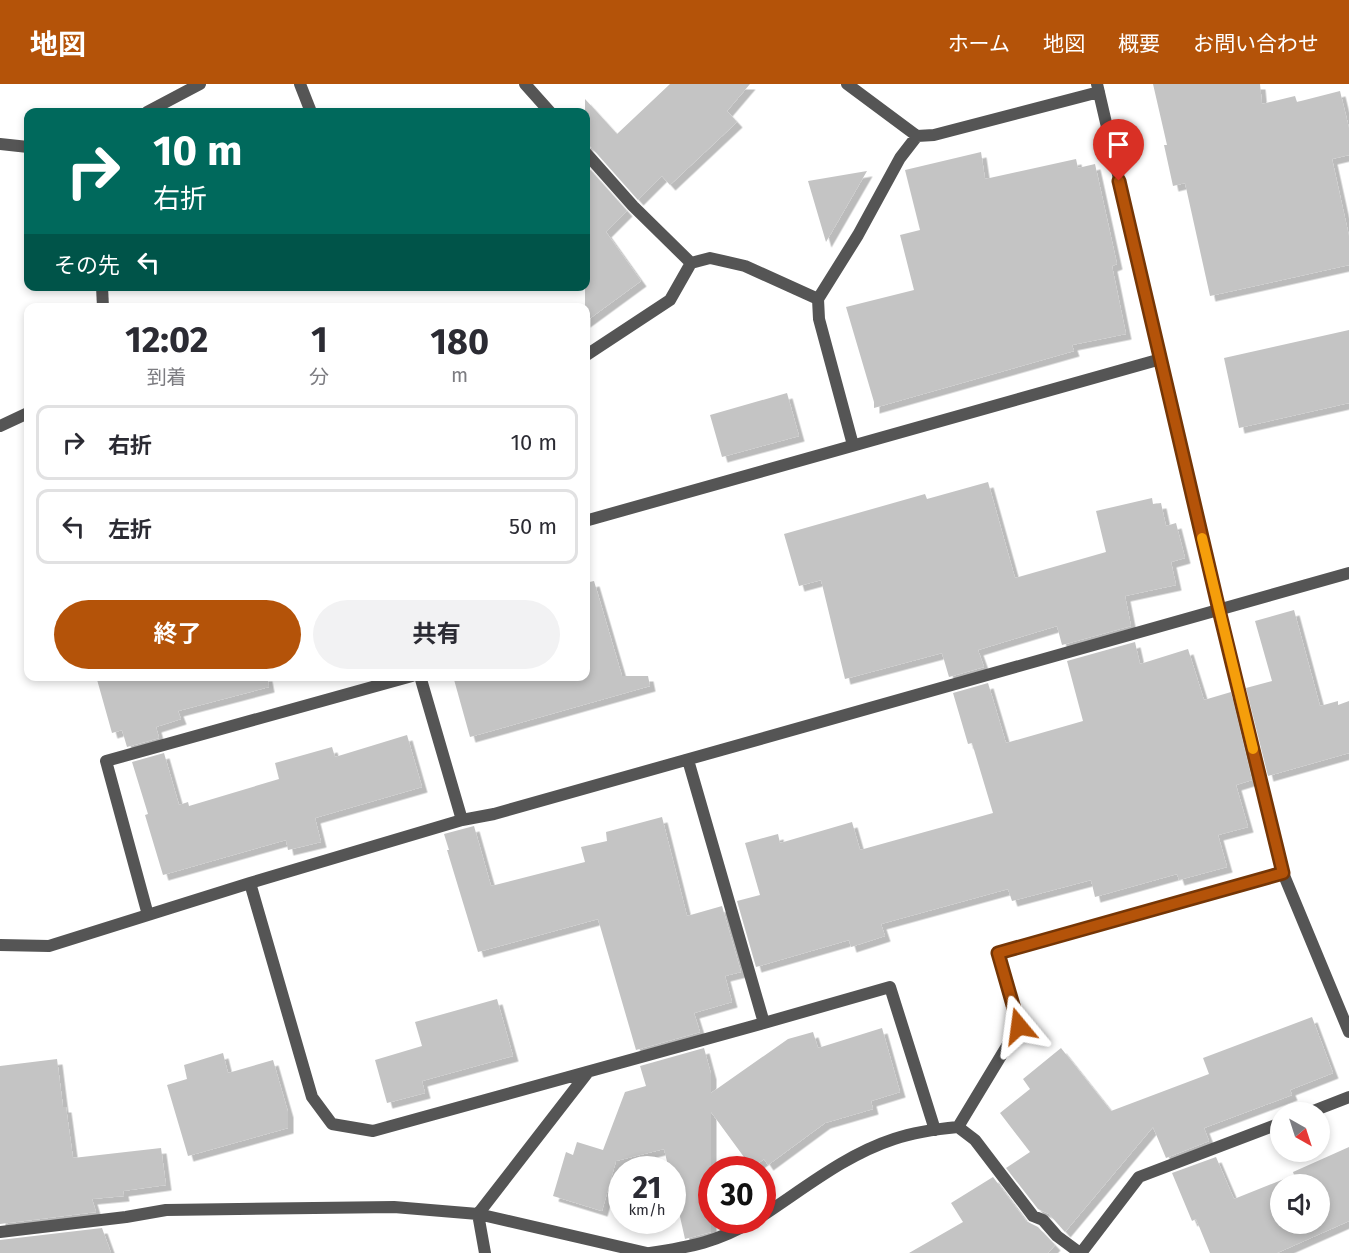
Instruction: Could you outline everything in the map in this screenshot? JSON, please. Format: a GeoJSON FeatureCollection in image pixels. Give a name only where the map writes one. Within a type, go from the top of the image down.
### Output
{"type":"FeatureCollection","features":[{"type":"Feature","properties":{"kind":"street"},"geometry":{"type":"LineString","coordinates":[[155,108],[200,84]]}},
{"type":"Feature","properties":{"kind":"street"},"geometry":{"type":"LineString","coordinates":[[300,84],[309,108]]}},
{"type":"Feature","properties":{"kind":"street"},"geometry":{"type":"LineString","coordinates":[[525,84],[546,108]]}},
{"type":"Feature","properties":{"kind":"street"},"geometry":{"type":"LineString","coordinates":[[847,84],[917,136],[934,135],[1098,88],[1219,610],[1283,873],[1349,1032]]}},
{"type":"Feature","properties":{"kind":"street"},"geometry":{"type":"LineString","coordinates":[[173,99],[176,108]]}},
{"type":"Feature","properties":{"kind":"street"},"geometry":{"type":"LineString","coordinates":[[852,445],[819,319],[818,299],[858,235],[900,158],[917,136]]}},
{"type":"Feature","properties":{"kind":"street"},"geometry":{"type":"LineString","coordinates":[[0,144],[24,147]]}},
{"type":"Feature","properties":{"kind":"street"},"geometry":{"type":"LineString","coordinates":[[590,158],[633,206],[691,263]]}},
{"type":"Feature","properties":{"kind":"street"},"geometry":{"type":"LineString","coordinates":[[590,353],[669,300],[691,263],[710,258],[745,266],[818,299]]}},
{"type":"Feature","properties":{"kind":"street"},"geometry":{"type":"LineString","coordinates":[[590,520],[1161,359]]}},
{"type":"Feature","properties":{"kind":"street"},"geometry":{"type":"LineString","coordinates":[[0,426],[24,415]]}},
{"type":"Feature","properties":{"kind":"street"},"geometry":{"type":"LineString","coordinates":[[0,945],[49,946],[462,820],[494,814],[688,760],[1349,573]]}},
{"type":"Feature","properties":{"kind":"street"},"geometry":{"type":"LineString","coordinates":[[148,915],[106,761],[394,681]]}},
{"type":"Feature","properties":{"kind":"street"},"geometry":{"type":"LineString","coordinates":[[421,681],[462,820]]}},
{"type":"Feature","properties":{"kind":"street"},"geometry":{"type":"LineString","coordinates":[[688,760],[764,1023]]}},
{"type":"Feature","properties":{"kind":"street"},"geometry":{"type":"LineString","coordinates":[[958,1127],[1019,1026],[998,953],[1283,873]]}},
{"type":"Feature","properties":{"kind":"street"},"geometry":{"type":"LineString","coordinates":[[250,883],[312,1096],[332,1124],[373,1131],[890,987],[935,1130]]}},
{"type":"Feature","properties":{"kind":"street"},"geometry":{"type":"LineString","coordinates":[[485,1253],[478,1214],[588,1072]]}},
{"type":"Feature","properties":{"kind":"street"},"geometry":{"type":"LineString","coordinates":[[1330,1105],[1349,1098]]}},
{"type":"Feature","properties":{"kind":"street"},"geometry":{"type":"LineString","coordinates":[[776,1207],[850,1158],[894,1139],[958,1127],[975,1140],[1033,1216],[1043,1220],[1057,1236],[1080,1253],[1139,1177],[1270,1127]]}},
{"type":"Feature","properties":{"kind":"street"},"geometry":{"type":"LineString","coordinates":[[0,1232],[166,1210],[394,1208],[478,1214],[649,1253],[708,1243],[726,1234]]}},
{"type":"Feature","properties":{"kind":"building"},"geometry":{"type":"Polygon","coordinates":[[[670,84],[750,84],[727,111],[737,122],[670,185],[662,176],[638,200],[590,146],[590,108],[585,108],[585,99],[617,134],[670,84]]]}},
{"type":"Feature","properties":{"kind":"building"},"geometry":{"type":"Polygon","coordinates":[[[1153,84],[1260,84],[1262,104],[1295,96],[1297,102],[1340,91],[1349,128],[1349,155],[1332,159],[1349,236],[1349,265],[1210,296],[1185,183],[1173,186],[1164,145],[1167,145],[1153,84]]]}},
{"type":"Feature","properties":{"kind":"building"},"geometry":{"type":"Polygon","coordinates":[[[981,152],[985,179],[1076,159],[1078,168],[1095,164],[1117,264],[1112,266],[1126,334],[1072,345],[1074,351],[874,408],[846,307],[914,290],[900,235],[920,230],[905,170],[981,152]]]}},
{"type":"Feature","properties":{"kind":"building"},"geometry":{"type":"Polygon","coordinates":[[[590,170],[627,211],[606,232],[641,281],[590,318],[590,303],[585,303],[585,291],[590,291],[590,170]]]}},
{"type":"Feature","properties":{"kind":"building"},"geometry":{"type":"Polygon","coordinates":[[[867,171],[826,242],[808,181],[867,171]]]}},
{"type":"Feature","properties":{"kind":"building"},"geometry":{"type":"Polygon","coordinates":[[[1349,330],[1349,403],[1239,428],[1224,358],[1349,330]]]}},
{"type":"Feature","properties":{"kind":"building"},"geometry":{"type":"Polygon","coordinates":[[[787,393],[799,436],[722,457],[710,415],[787,393]]]}},
{"type":"Feature","properties":{"kind":"building"},"geometry":{"type":"Polygon","coordinates":[[[988,482],[1015,578],[1106,552],[1096,511],[1152,498],[1153,504],[1161,503],[1166,526],[1176,523],[1185,558],[1171,562],[1176,585],[1125,596],[1131,626],[1062,645],[1057,626],[978,650],[984,667],[949,677],[942,653],[845,679],[821,580],[799,586],[784,534],[925,494],[927,499],[988,482]]]}},
{"type":"Feature","properties":{"kind":"building"},"geometry":{"type":"Polygon","coordinates":[[[594,581],[622,676],[648,676],[650,686],[470,737],[454,681],[590,681],[590,582],[594,581]]]}},
{"type":"Feature","properties":{"kind":"building"},"geometry":{"type":"Polygon","coordinates":[[[1294,610],[1320,706],[1338,701],[1338,705],[1349,701],[1349,753],[1268,776],[1246,688],[1272,681],[1255,621],[1294,610]]]}},
{"type":"Feature","properties":{"kind":"building"},"geometry":{"type":"Polygon","coordinates":[[[1135,642],[1140,664],[1188,649],[1204,700],[1231,692],[1252,780],[1236,785],[1248,827],[1218,835],[1227,867],[1179,880],[1177,874],[1095,897],[1091,880],[1012,901],[1008,889],[881,924],[885,936],[851,947],[849,940],[756,967],[737,901],[760,895],[745,843],[778,834],[780,843],[852,822],[860,850],[993,813],[972,743],[968,744],[953,693],[988,683],[1006,743],[1083,721],[1067,661],[1135,642]]]}},
{"type":"Feature","properties":{"kind":"building"},"geometry":{"type":"Polygon","coordinates":[[[97,681],[268,681],[269,687],[178,711],[181,719],[156,727],[159,738],[127,747],[122,730],[112,733],[97,681]]]}},
{"type":"Feature","properties":{"kind":"building"},"geometry":{"type":"Polygon","coordinates":[[[407,735],[422,787],[315,818],[321,842],[288,850],[286,840],[163,875],[132,762],[164,753],[179,805],[188,802],[189,806],[279,779],[275,763],[332,747],[335,757],[407,735]]]}},
{"type":"Feature","properties":{"kind":"building"},"geometry":{"type":"Polygon","coordinates":[[[662,817],[687,916],[722,906],[741,972],[725,976],[732,1002],[694,1013],[700,1032],[636,1050],[598,919],[478,952],[444,834],[474,826],[491,886],[585,862],[581,847],[607,841],[606,832],[662,817]]]}},
{"type":"Feature","properties":{"kind":"building"},"geometry":{"type":"Polygon","coordinates":[[[497,999],[513,1056],[422,1081],[425,1093],[387,1103],[375,1060],[422,1046],[415,1022],[497,999]]]}},
{"type":"Feature","properties":{"kind":"building"},"geometry":{"type":"Polygon","coordinates":[[[1312,1017],[1333,1073],[1290,1090],[1292,1095],[1204,1128],[1209,1141],[1166,1158],[1153,1127],[1065,1232],[1049,1214],[1038,1209],[1006,1168],[1030,1152],[1000,1113],[1030,1089],[1023,1079],[1061,1048],[1111,1111],[1209,1074],[1203,1058],[1312,1017]]]}},
{"type":"Feature","properties":{"kind":"building"},"geometry":{"type":"Polygon","coordinates":[[[882,1028],[900,1092],[871,1101],[873,1109],[825,1123],[776,1159],[776,1156],[743,1156],[711,1112],[711,1156],[698,1156],[698,1234],[704,1234],[685,1239],[686,1156],[666,1156],[664,1149],[636,1156],[608,1156],[608,1190],[602,1211],[553,1196],[566,1152],[573,1155],[577,1142],[603,1150],[625,1092],[646,1086],[640,1066],[704,1048],[711,1074],[711,1093],[788,1039],[813,1032],[818,1048],[882,1028]]]}},
{"type":"Feature","properties":{"kind":"building"},"geometry":{"type":"Polygon","coordinates":[[[223,1053],[228,1073],[273,1060],[288,1112],[288,1128],[188,1156],[167,1085],[187,1079],[184,1065],[223,1053]]]}},
{"type":"Feature","properties":{"kind":"building"},"geometry":{"type":"Polygon","coordinates":[[[57,1059],[73,1158],[161,1148],[166,1185],[123,1191],[124,1196],[92,1199],[96,1212],[0,1224],[0,1066],[57,1059]]]}},
{"type":"Feature","properties":{"kind":"building"},"geometry":{"type":"Polygon","coordinates":[[[1349,1147],[1349,1221],[1330,1229],[1330,1174],[1294,1174],[1293,1172],[1315,1162],[1330,1162],[1330,1155],[1349,1147]]]}},
{"type":"Feature","properties":{"kind":"building"},"geometry":{"type":"Polygon","coordinates":[[[1216,1157],[1234,1199],[1270,1185],[1270,1234],[1320,1234],[1277,1253],[1210,1253],[1196,1219],[1192,1221],[1172,1173],[1216,1157]]]}},
{"type":"Feature","properties":{"kind":"building"},"geometry":{"type":"Polygon","coordinates":[[[993,1177],[1026,1221],[1038,1227],[1055,1245],[1048,1253],[909,1253],[963,1222],[951,1203],[993,1177]]]}},
{"type":"Feature","properties":{"kind":"building"},"geometry":{"type":"Polygon","coordinates":[[[102,1228],[111,1253],[0,1253],[0,1240],[102,1228]]]}},
{"type":"Feature","properties":{"kind":"slow traffic"},"geometry":{"type":"LineString","coordinates":[[1202,538],[1253,749]]}},
{"type":"Feature","properties":{"kind":"route"},"geometry":{"type":"LineString","coordinates":[[1019,1026],[998,953],[1283,873],[1119,181]]}}]}
